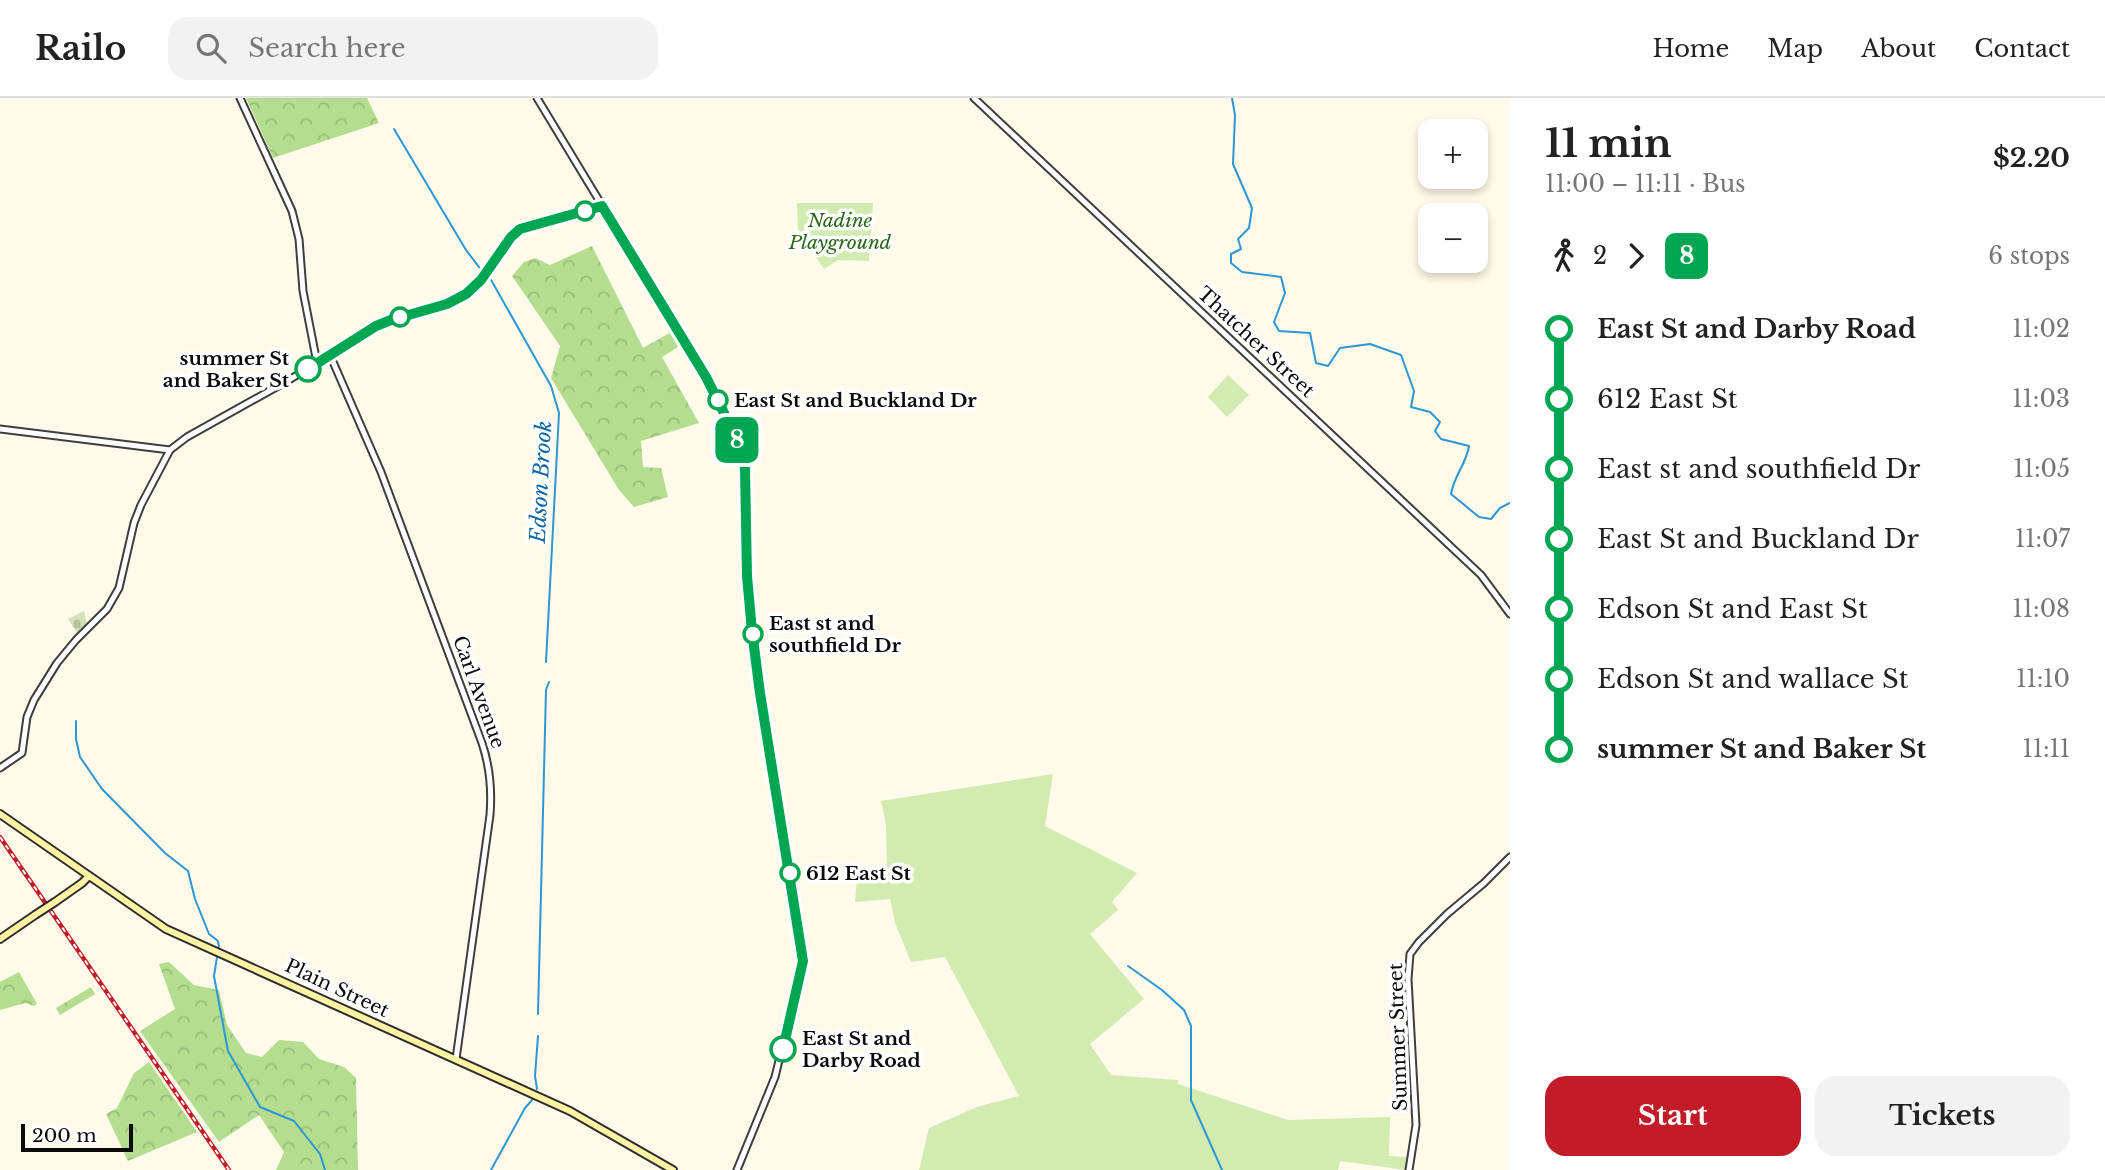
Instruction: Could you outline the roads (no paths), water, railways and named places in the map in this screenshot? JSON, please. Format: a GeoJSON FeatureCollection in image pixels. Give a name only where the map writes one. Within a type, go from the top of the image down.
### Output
{"type":"FeatureCollection","features":[{"type":"Feature","properties":{"kind":"main road","name":"Plain Street"},"geometry":{"type":"LineString","coordinates":[[0,814],[172,932],[570,1111],[673,1170]]}},
{"type":"Feature","properties":{"kind":"main road"},"geometry":{"type":"LineString","coordinates":[[0,939],[89,876]]}},
{"type":"Feature","properties":{"kind":"street"},"geometry":{"type":"LineString","coordinates":[[240,98],[295,219],[301,249],[303,291],[317,363]]}},
{"type":"Feature","properties":{"kind":"street"},"geometry":{"type":"LineString","coordinates":[[537,98],[706,377],[736,437],[745,468],[747,576],[757,668],[803,961],[775,1077],[737,1170]]}},
{"type":"Feature","properties":{"kind":"street","name":"Thatcher Street"},"geometry":{"type":"LineString","coordinates":[[974,98],[1481,575],[1510,614]]}},
{"type":"Feature","properties":{"kind":"street"},"geometry":{"type":"LineString","coordinates":[[0,768],[19,756],[24,748],[27,717],[34,700],[57,663],[107,609],[119,588],[137,515],[170,450],[187,437],[376,326],[447,304],[466,294],[481,280],[511,237],[520,229],[602,206]]}},
{"type":"Feature","properties":{"kind":"street","name":"Carl Avenue"},"geometry":{"type":"LineString","coordinates":[[330,355],[382,472],[482,743],[489,769],[491,799],[488,831],[456,1059]]}},
{"type":"Feature","properties":{"kind":"street"},"geometry":{"type":"LineString","coordinates":[[0,429],[170,450]]}},
{"type":"Feature","properties":{"kind":"street","name":"Summer Street"},"geometry":{"type":"LineString","coordinates":[[1409,1170],[1416,1125],[1410,1033],[1409,957],[1423,938],[1509,858]]}},
{"type":"Feature","properties":{"kind":"waterway"},"geometry":{"type":"LineString","coordinates":[[1232,98],[1235,115],[1233,164],[1252,208],[1249,228],[1238,239],[1241,249],[1231,254],[1231,263],[1242,272],[1281,277],[1285,293],[1274,322],[1279,331],[1310,333],[1316,363],[1328,366],[1340,348],[1370,344],[1401,355],[1414,391],[1411,407],[1430,412],[1440,422],[1435,431],[1441,439],[1469,446],[1451,494],[1479,517],[1491,519],[1500,508],[1510,503]]}},
{"type":"Feature","properties":{"kind":"waterway","name":"Edson Brook"},"geometry":{"type":"LineString","coordinates":[[394,129],[466,250],[482,271]]}},
{"type":"Feature","properties":{"kind":"waterway","name":"Edson Brook"},"geometry":{"type":"LineString","coordinates":[[490,278],[551,386],[559,413],[546,662]]}},
{"type":"Feature","properties":{"kind":"waterway","name":"Edson Brook"},"geometry":{"type":"LineString","coordinates":[[538,1014],[546,690],[549,682]]}},
{"type":"Feature","properties":{"kind":"waterway"},"geometry":{"type":"LineString","coordinates":[[76,721],[80,757],[102,789],[165,853],[188,871],[195,899],[209,934],[218,941],[219,947]]}},
{"type":"Feature","properties":{"kind":"waterway"},"geometry":{"type":"LineString","coordinates":[[217,957],[214,976],[228,1051],[260,1107],[294,1121],[320,1154],[325,1170]]}},
{"type":"Feature","properties":{"kind":"waterway"},"geometry":{"type":"LineString","coordinates":[[1128,966],[1162,990],[1184,1010],[1191,1026],[1191,1100],[1222,1170]]}},
{"type":"Feature","properties":{"kind":"waterway","name":"Edson Brook"},"geometry":{"type":"LineString","coordinates":[[537,1089],[535,1076],[538,1036]]}},
{"type":"Feature","properties":{"kind":"waterway","name":"Edson Brook"},"geometry":{"type":"LineString","coordinates":[[491,1170],[525,1108],[533,1099]]}},
{"type":"Feature","properties":{"kind":"railway"},"geometry":{"type":"LineString","coordinates":[[0,837],[229,1170]]}},
{"type":"Feature","properties":{"kind":"place","name":"summer St and Baker St"},"geometry":{"type":"Point","coordinates":[308,369]}},
{"type":"Feature","properties":{"kind":"place","name":"East St and Buckland Dr"},"geometry":{"type":"Point","coordinates":[718,400]}},
{"type":"Feature","properties":{"kind":"place","name":"East st and southfield Dr"},"geometry":{"type":"Point","coordinates":[753,634]}},
{"type":"Feature","properties":{"kind":"place","name":"612 East St"},"geometry":{"type":"Point","coordinates":[790,873]}},
{"type":"Feature","properties":{"kind":"place","name":"East St and Darby Road"},"geometry":{"type":"Point","coordinates":[783,1049]}},
{"type":"Feature","properties":{"kind":"park label","name":"Nadine Playground"},"geometry":{"type":"Point","coordinates":[840,231]}}]}
